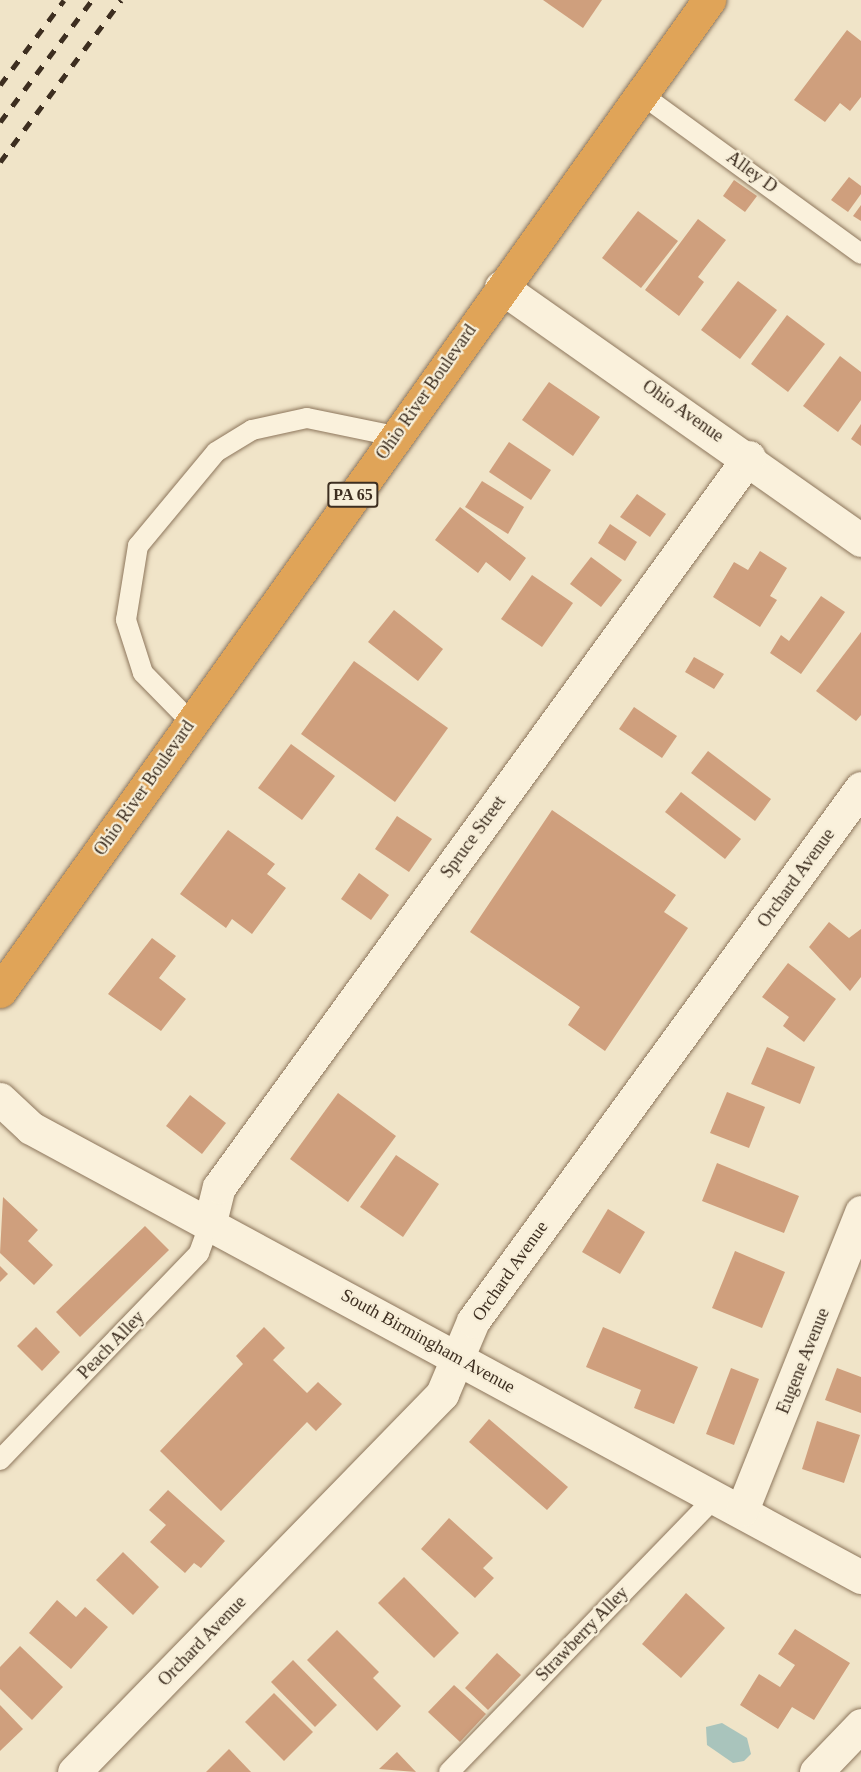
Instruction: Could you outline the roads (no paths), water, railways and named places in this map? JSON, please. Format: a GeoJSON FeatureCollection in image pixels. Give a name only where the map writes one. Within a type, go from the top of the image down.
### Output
{"type":"FeatureCollection","features":[{"type":"Feature","properties":{"kind":"highway","name":"Ohio River Boulevard"},"geometry":{"type":"LineString","coordinates":[[0,992],[501,286],[709,0]]}},
{"type":"Feature","properties":{"kind":"street","name":"Ohio Avenue"},"geometry":{"type":"LineString","coordinates":[[501,286],[748,457],[861,540]]}},
{"type":"Feature","properties":{"kind":"street","name":"Spruce Street"},"geometry":{"type":"LineString","coordinates":[[210,1222],[219,1187],[748,457]]}},
{"type":"Feature","properties":{"kind":"street","name":"Orchard Avenue"},"geometry":{"type":"LineString","coordinates":[[74,1772],[442,1394],[473,1321],[861,788]]}},
{"type":"Feature","properties":{"kind":"street","name":"South Birmingham Avenue"},"geometry":{"type":"LineString","coordinates":[[0,1099],[31,1128],[210,1222],[861,1577]]}},
{"type":"Feature","properties":{"kind":"street","name":"Eugene Avenue"},"geometry":{"type":"LineString","coordinates":[[729,1503],[861,1212]]}},
{"type":"Feature","properties":{"kind":"street"},"geometry":{"type":"LineString","coordinates":[[816,1772],[861,1725]]}},
{"type":"Feature","properties":{"kind":"lane","name":"Alley D"},"geometry":{"type":"LineString","coordinates":[[641,94],[861,254]]}},
{"type":"Feature","properties":{"kind":"lane"},"geometry":{"type":"LineString","coordinates":[[192,722],[143,673],[126,620],[138,546],[216,452],[252,430],[307,418],[395,436]]}},
{"type":"Feature","properties":{"kind":"lane","name":"Peach Alley"},"geometry":{"type":"LineString","coordinates":[[0,1460],[199,1253],[210,1222]]}},
{"type":"Feature","properties":{"kind":"lane","name":"Strawberry Alley"},"geometry":{"type":"LineString","coordinates":[[449,1772],[729,1503]]}},
{"type":"Feature","properties":{"kind":"water"},"geometry":{"type":"Polygon","coordinates":[[[722,1723],[747,1738],[751,1754],[744,1761],[733,1763],[707,1745],[706,1727],[722,1723]]]}},
{"type":"Feature","properties":{"kind":"railway"},"geometry":{"type":"LineString","coordinates":[[0,85],[64,0]]}},
{"type":"Feature","properties":{"kind":"railway"},"geometry":{"type":"LineString","coordinates":[[0,122],[92,0]]}},
{"type":"Feature","properties":{"kind":"railway"},"geometry":{"type":"LineString","coordinates":[[0,162],[121,0]]}}]}
